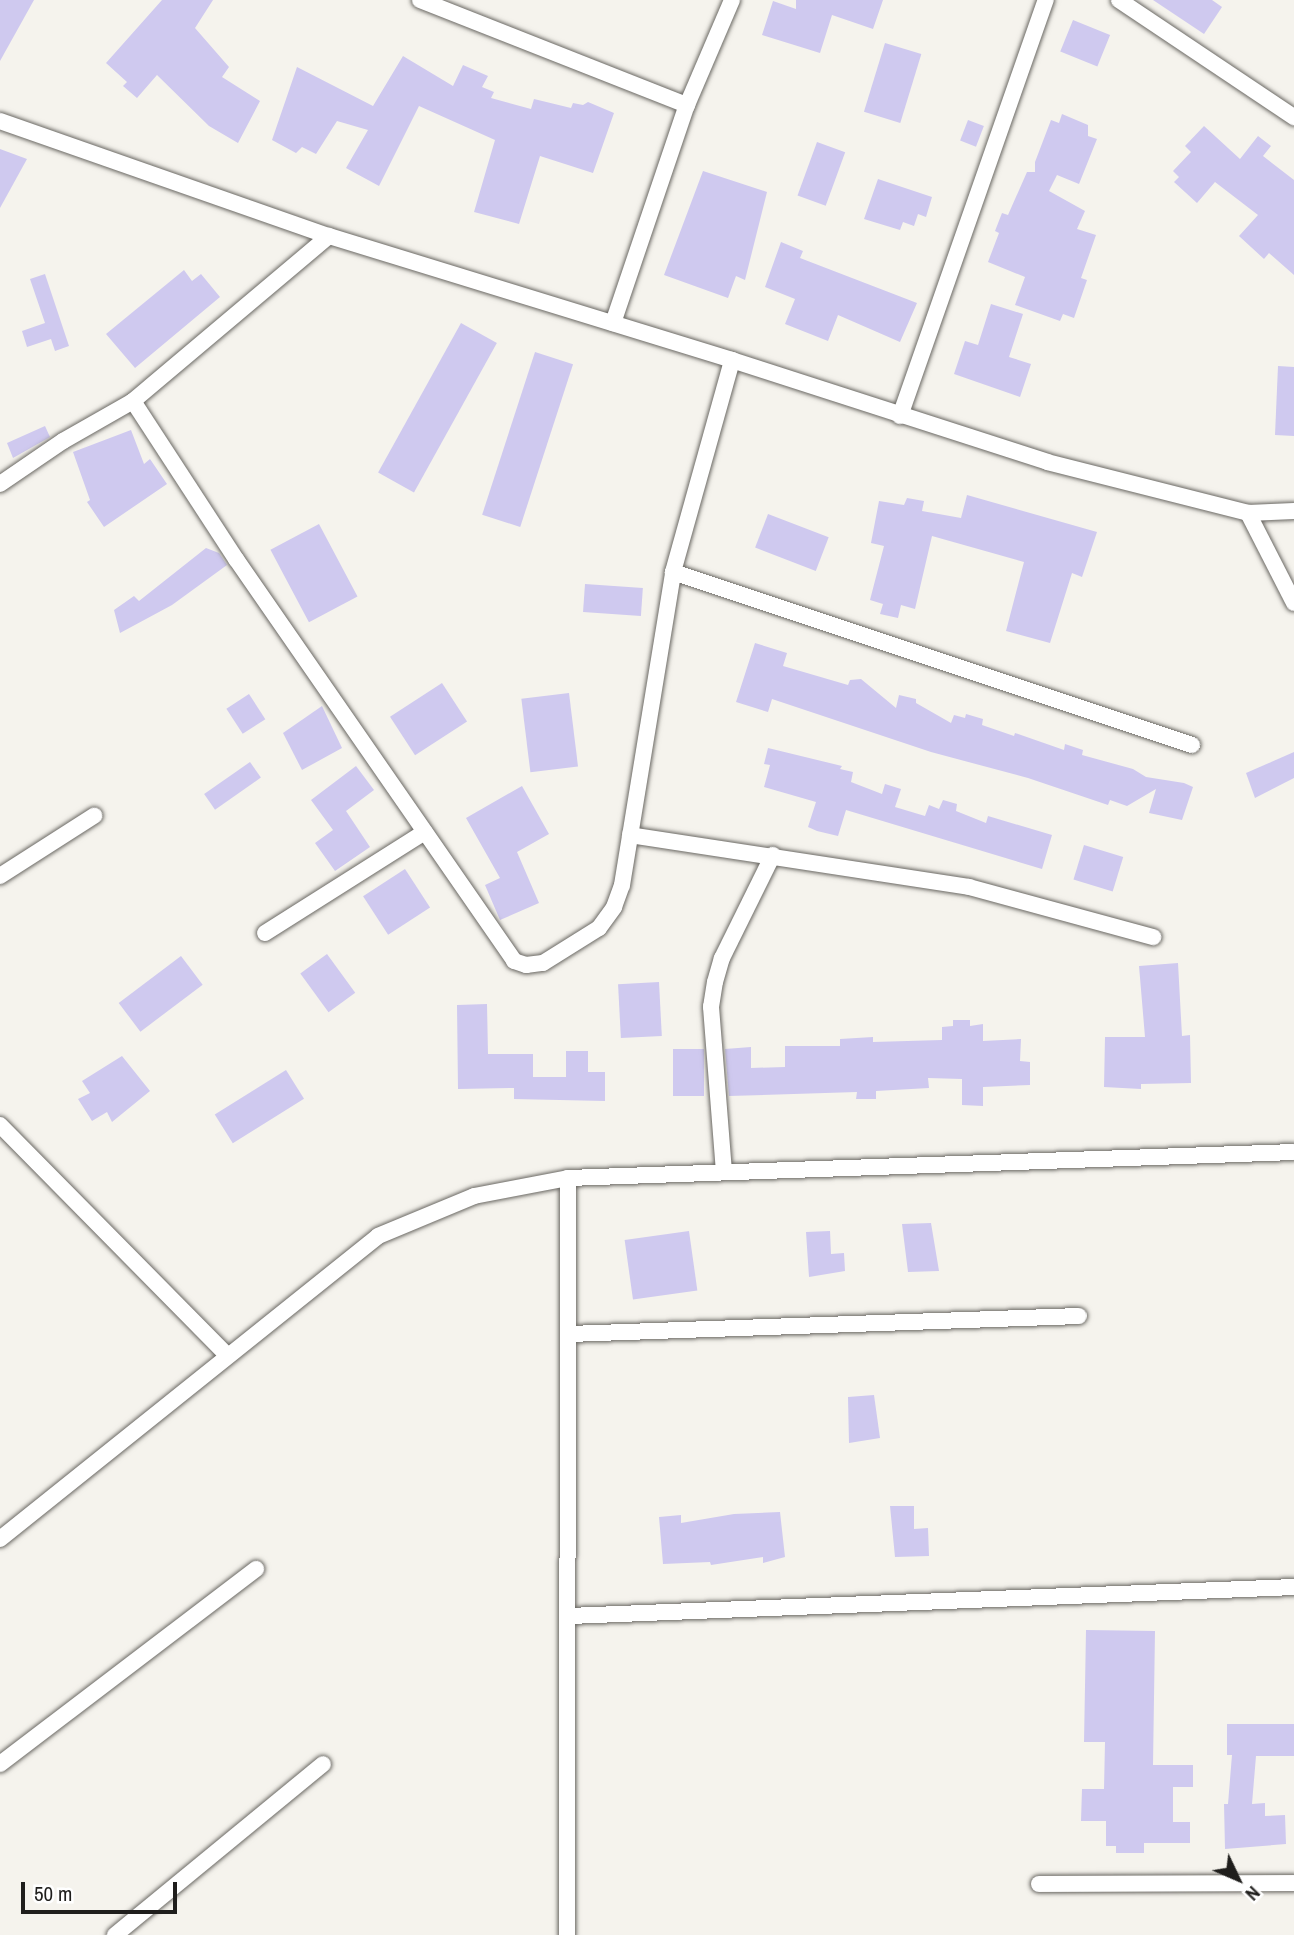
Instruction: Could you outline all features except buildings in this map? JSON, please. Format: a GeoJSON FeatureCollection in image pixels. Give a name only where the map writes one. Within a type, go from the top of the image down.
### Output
{"type":"FeatureCollection","features":[{"type":"Feature","properties":{"kind":"street"},"geometry":{"type":"LineString","coordinates":[[420,0],[687,105]]}},
{"type":"Feature","properties":{"kind":"street"},"geometry":{"type":"LineString","coordinates":[[613,323],[687,105],[732,0]]}},
{"type":"Feature","properties":{"kind":"street"},"geometry":{"type":"LineString","coordinates":[[900,416],[1046,0]]}},
{"type":"Feature","properties":{"kind":"street"},"geometry":{"type":"LineString","coordinates":[[1119,0],[1294,117]]}},
{"type":"Feature","properties":{"kind":"street"},"geometry":{"type":"LineString","coordinates":[[0,121],[329,236],[732,360],[1047,462],[1248,513],[1294,511]]}},
{"type":"Feature","properties":{"kind":"street"},"geometry":{"type":"LineString","coordinates":[[0,484],[63,441],[133,401],[329,236]]}},
{"type":"Feature","properties":{"kind":"street"},"geometry":{"type":"LineString","coordinates":[[133,401],[236,559],[514,961],[526,965],[543,963],[599,928],[614,907],[622,885],[673,572],[732,360]]}},
{"type":"Feature","properties":{"kind":"street"},"geometry":{"type":"LineString","coordinates":[[1248,513],[1294,603]]}},
{"type":"Feature","properties":{"kind":"street"},"geometry":{"type":"LineString","coordinates":[[673,572],[1192,745]]}},
{"type":"Feature","properties":{"kind":"street"},"geometry":{"type":"LineString","coordinates":[[0,876],[94,816]]}},
{"type":"Feature","properties":{"kind":"street"},"geometry":{"type":"LineString","coordinates":[[265,933],[425,832]]}},
{"type":"Feature","properties":{"kind":"street"},"geometry":{"type":"LineString","coordinates":[[630,835],[969,887],[1153,937]]}},
{"type":"Feature","properties":{"kind":"street"},"geometry":{"type":"LineString","coordinates":[[724,1172],[711,1007],[722,958],[773,855]]}},
{"type":"Feature","properties":{"kind":"street"},"geometry":{"type":"LineString","coordinates":[[0,1125],[227,1355]]}},
{"type":"Feature","properties":{"kind":"street"},"geometry":{"type":"LineString","coordinates":[[0,1539],[378,1237],[474,1196],[568,1178],[1294,1152]]}},
{"type":"Feature","properties":{"kind":"street"},"geometry":{"type":"LineString","coordinates":[[567,1935],[568,1178]]}},
{"type":"Feature","properties":{"kind":"street"},"geometry":{"type":"LineString","coordinates":[[569,1334],[1079,1316]]}},
{"type":"Feature","properties":{"kind":"street"},"geometry":{"type":"LineString","coordinates":[[0,1764],[257,1569]]}},
{"type":"Feature","properties":{"kind":"street"},"geometry":{"type":"LineString","coordinates":[[569,1616],[1294,1587]]}},
{"type":"Feature","properties":{"kind":"street"},"geometry":{"type":"LineString","coordinates":[[115,1935],[323,1764]]}},
{"type":"Feature","properties":{"kind":"street"},"geometry":{"type":"LineString","coordinates":[[1039,1884],[1294,1882]]}}]}
